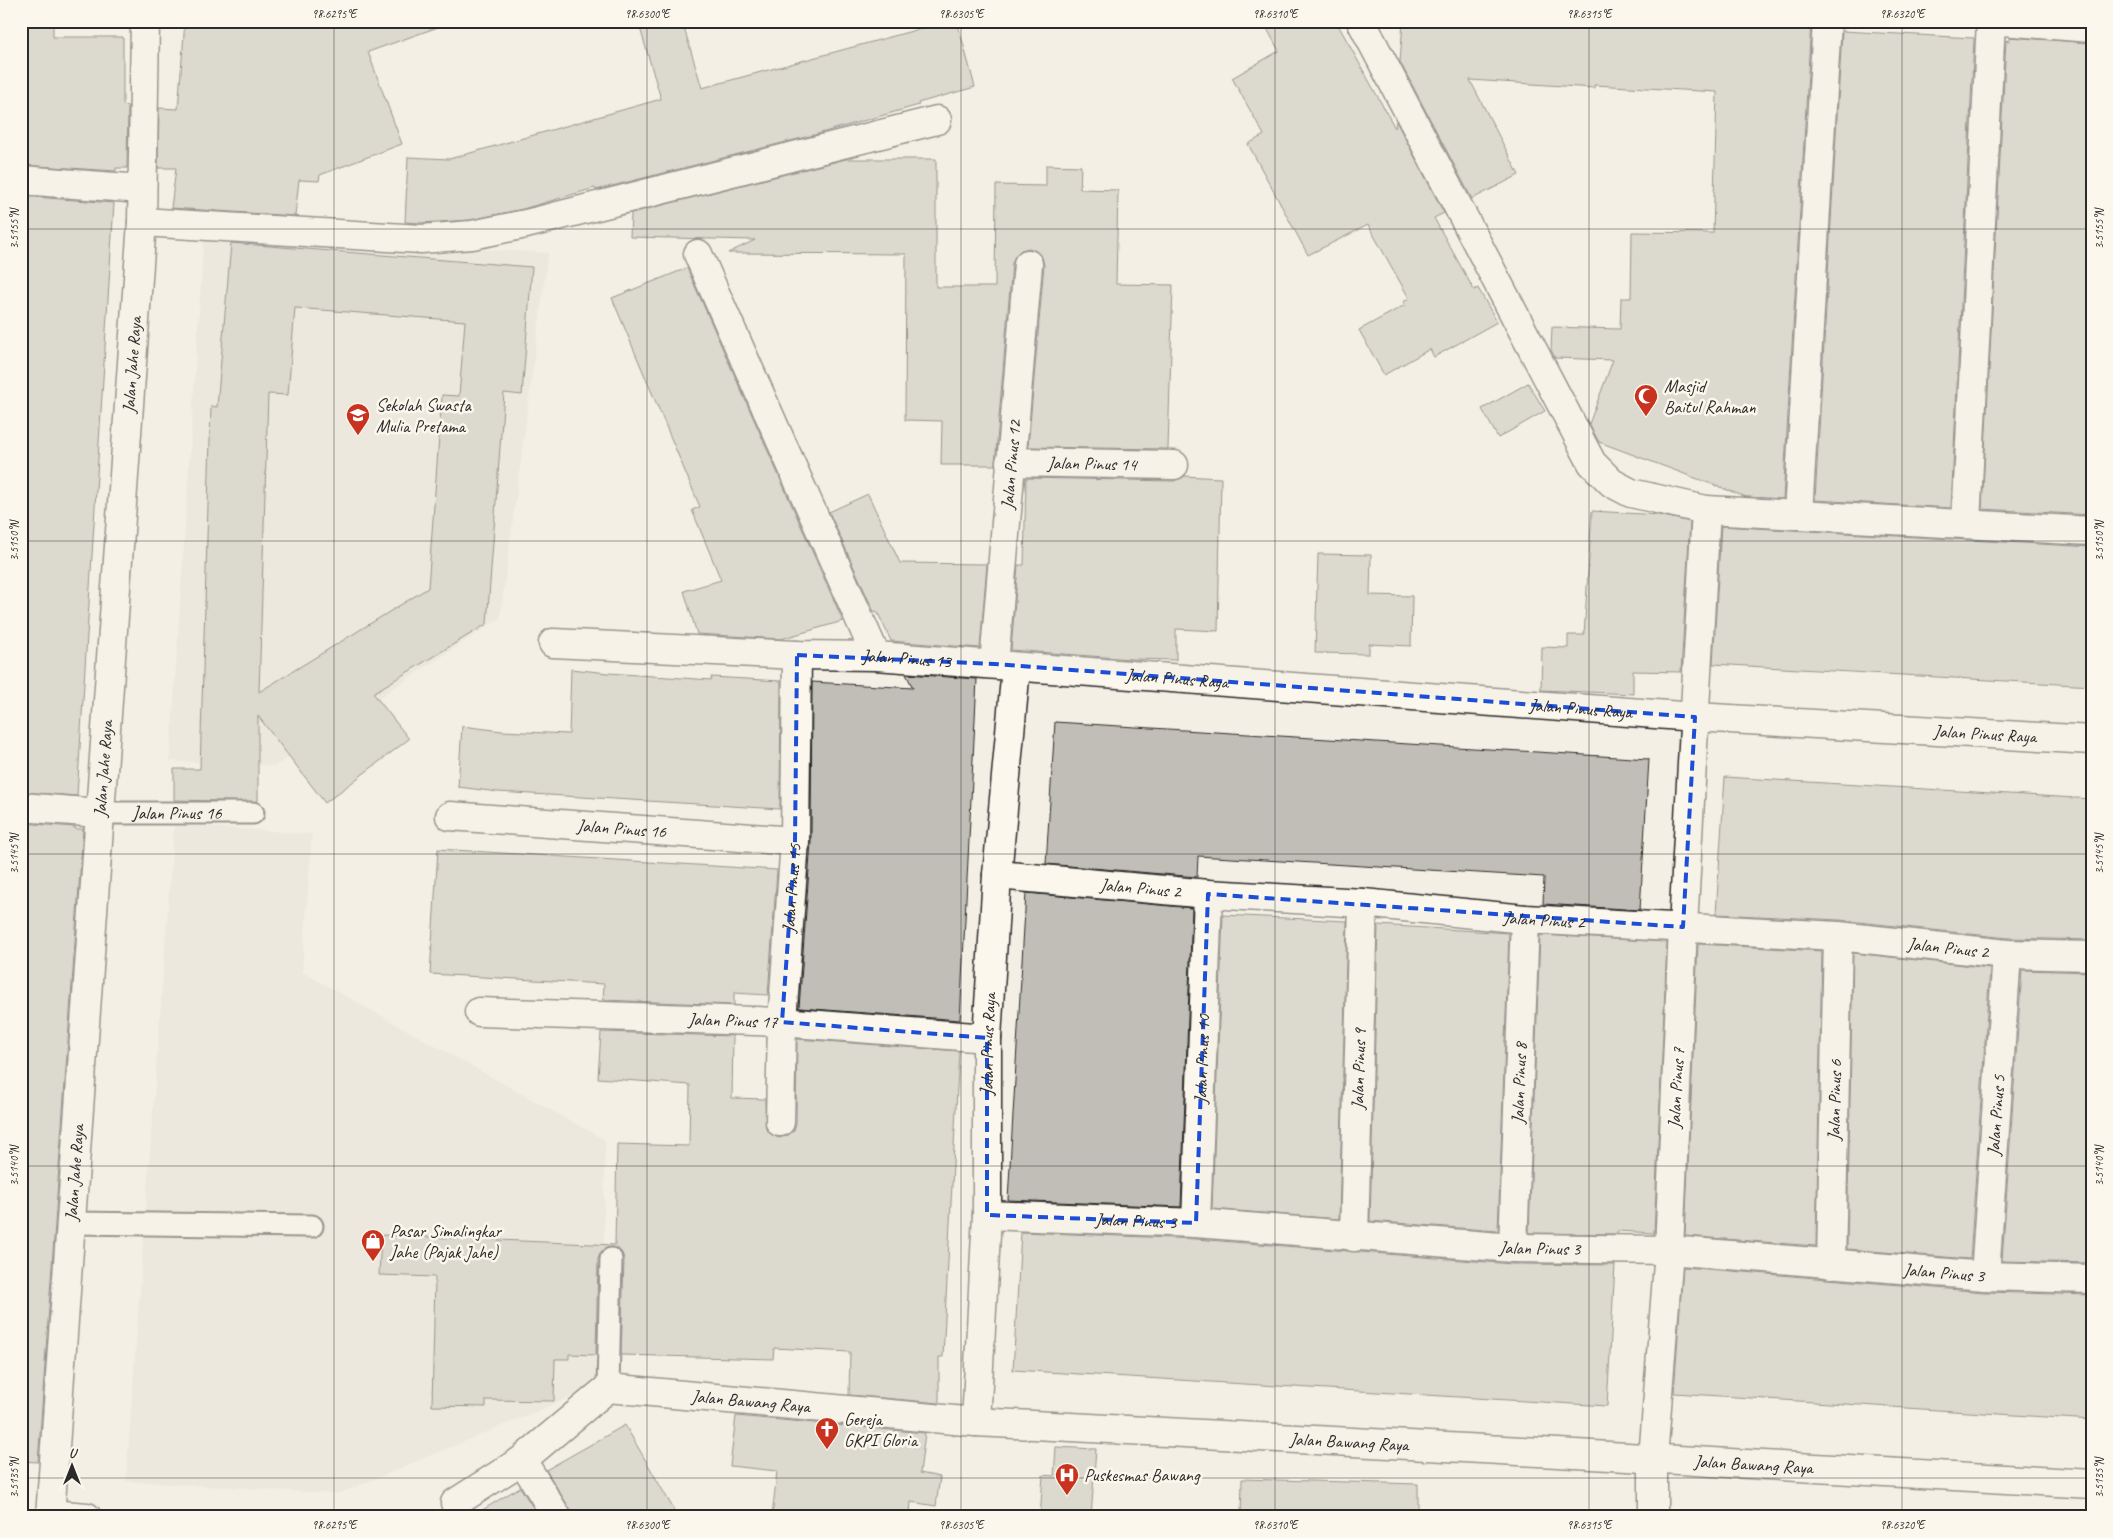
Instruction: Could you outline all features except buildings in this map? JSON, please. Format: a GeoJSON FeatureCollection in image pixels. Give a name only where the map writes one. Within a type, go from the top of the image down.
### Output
{"type":"FeatureCollection","features":[{"type":"Feature","properties":{"kind":"street","name":"Jalan Jahe Raya"},"geometry":{"type":"LineString","coordinates":[[50,1515],[142,222],[146,21]]}},
{"type":"Feature","properties":{"kind":"street"},"geometry":{"type":"LineString","coordinates":[[1361,21],[1592,463],[1612,483],[1631,493],[1706,510],[2092,531]]}},
{"type":"Feature","properties":{"kind":"street"},"geometry":{"type":"LineString","coordinates":[[1798,514],[1827,21]]}},
{"type":"Feature","properties":{"kind":"street"},"geometry":{"type":"LineString","coordinates":[[1966,524],[1992,21]]}},
{"type":"Feature","properties":{"kind":"street"},"geometry":{"type":"LineString","coordinates":[[2001,21],[2092,28]]}},
{"type":"Feature","properties":{"kind":"street"},"geometry":{"type":"LineString","coordinates":[[142,222],[421,239],[472,235],[526,224],[937,120]]}},
{"type":"Feature","properties":{"kind":"street"},"geometry":{"type":"LineString","coordinates":[[21,180],[142,188]]}},
{"type":"Feature","properties":{"kind":"street"},"geometry":{"type":"LineString","coordinates":[[698,254],[876,656]]}},
{"type":"Feature","properties":{"kind":"street","name":"Jalan Pinus 12"},"geometry":{"type":"LineString","coordinates":[[1005,666],[1010,462],[1028,264]]}},
{"type":"Feature","properties":{"kind":"street","name":"Jalan Pinus 14"},"geometry":{"type":"LineString","coordinates":[[1010,462],[1174,465]]}},
{"type":"Feature","properties":{"kind":"street","name":"Jalan Pinus 7"},"geometry":{"type":"LineString","coordinates":[[1653,1517],[1653,1459],[1669,1250],[1683,927],[1706,510]]}},
{"type":"Feature","properties":{"kind":"street","name":"Jalan Pinus 13"},"geometry":{"type":"LineString","coordinates":[[553,643],[797,655],[876,656],[1005,666]]}},
{"type":"Feature","properties":{"kind":"street","name":"Jalan Pinus 15"},"geometry":{"type":"LineString","coordinates":[[780,1122],[782,1022],[795,841],[797,655]]}},
{"type":"Feature","properties":{"kind":"street","name":"Jalan Pinus Raya"},"geometry":{"type":"LineString","coordinates":[[976,1422],[987,1215],[987,1038],[998,876],[1005,666],[1695,717],[2092,740]]}},
{"type":"Feature","properties":{"kind":"street"},"geometry":{"type":"LineString","coordinates":[[21,807],[99,813]]}},
{"type":"Feature","properties":{"kind":"street","name":"Jalan Pinus 16"},"geometry":{"type":"LineString","coordinates":[[450,816],[795,841]]}},
{"type":"Feature","properties":{"kind":"street","name":"Jalan Pinus 2"},"geometry":{"type":"LineString","coordinates":[[998,876],[1208,894],[1363,903],[1525,919],[1838,936],[2007,954],[2092,956]]}},
{"type":"Feature","properties":{"kind":"street","name":"Jalan Pinus 10"},"geometry":{"type":"LineString","coordinates":[[1196,1223],[1208,894]]}},
{"type":"Feature","properties":{"kind":"street","name":"Jalan Pinus 9"},"geometry":{"type":"LineString","coordinates":[[1354,1237],[1363,903]]}},
{"type":"Feature","properties":{"kind":"street","name":"Jalan Pinus 8"},"geometry":{"type":"LineString","coordinates":[[1513,1248],[1525,919]]}},
{"type":"Feature","properties":{"kind":"street","name":"Jalan Pinus 6"},"geometry":{"type":"LineString","coordinates":[[1831,1264],[1838,936]]}},
{"type":"Feature","properties":{"kind":"street","name":"Jalan Pinus 5"},"geometry":{"type":"LineString","coordinates":[[1985,1276],[2007,954]]}},
{"type":"Feature","properties":{"kind":"street","name":"Jalan Pinus 17"},"geometry":{"type":"LineString","coordinates":[[479,1012],[782,1022],[987,1038]]}},
{"type":"Feature","properties":{"kind":"street","name":"Jalan Pinus 3"},"geometry":{"type":"LineString","coordinates":[[987,1215],[1196,1223],[1354,1237],[1513,1248],[1669,1250],[1985,1276],[2092,1279]]}},
{"type":"Feature","properties":{"kind":"street"},"geometry":{"type":"LineString","coordinates":[[455,1503],[522,1460],[608,1388]]}},
{"type":"Feature","properties":{"kind":"street","name":"Jalan Bawang Raya"},"geometry":{"type":"LineString","coordinates":[[608,1388],[976,1422],[2092,1484]]}},
{"type":"Feature","properties":{"kind":"street"},"geometry":{"type":"LineString","coordinates":[[522,1460],[557,1517]]}},
{"type":"Feature","properties":{"kind":"street"},"geometry":{"type":"LineString","coordinates":[[50,1515],[87,1517]]}},
{"type":"Feature","properties":{"kind":"lane","name":"Jalan Pinus 16"},"geometry":{"type":"LineString","coordinates":[[99,813],[253,813]]}},
{"type":"Feature","properties":{"kind":"lane"},"geometry":{"type":"LineString","coordinates":[[72,1223],[312,1226]]}},
{"type":"Feature","properties":{"kind":"lane"},"geometry":{"type":"LineString","coordinates":[[608,1388],[611,1259]]}},
{"type":"Feature","properties":{"kind":"highlighted area"},"geometry":{"type":"Polygon","coordinates":[[[797,655],[994,664],[1695,717],[1683,927],[1208,894],[1196,1223],[987,1215],[987,1038],[782,1022],[795,841],[797,655]]]}},
{"type":"Feature","properties":{"kind":"shaded area","name":"Sekolah Swasta Mulia Pretama"},"geometry":{"type":"Polygon","coordinates":[[[204,235],[548,253],[500,618],[275,766],[170,761],[204,235]]]}},
{"type":"Feature","properties":{"kind":"shaded area","name":"Pasar Simalingkar Jahe (Pajak Jahe)"},"geometry":{"type":"Polygon","coordinates":[[[174,824],[312,834],[302,972],[605,1140],[602,1384],[338,1494],[126,1481],[174,824]]]}},
{"type":"Feature","properties":{"kind":"place","name":"Masjid Baitul Rahman"},"geometry":{"type":"Point","coordinates":[1646,417]}},
{"type":"Feature","properties":{"kind":"place","name":"Sekolah Swasta Mulia Pretama"},"geometry":{"type":"Point","coordinates":[358,436]}},
{"type":"Feature","properties":{"kind":"place","name":"Pasar Simalingkar Jahe (Pajak Jahe)"},"geometry":{"type":"Point","coordinates":[373,1262]}},
{"type":"Feature","properties":{"kind":"place","name":"Gereja GKPI Gloria"},"geometry":{"type":"Point","coordinates":[827,1450]}},
{"type":"Feature","properties":{"kind":"place","name":"Puskesmas Bawang"},"geometry":{"type":"Point","coordinates":[1067,1496]}}]}
